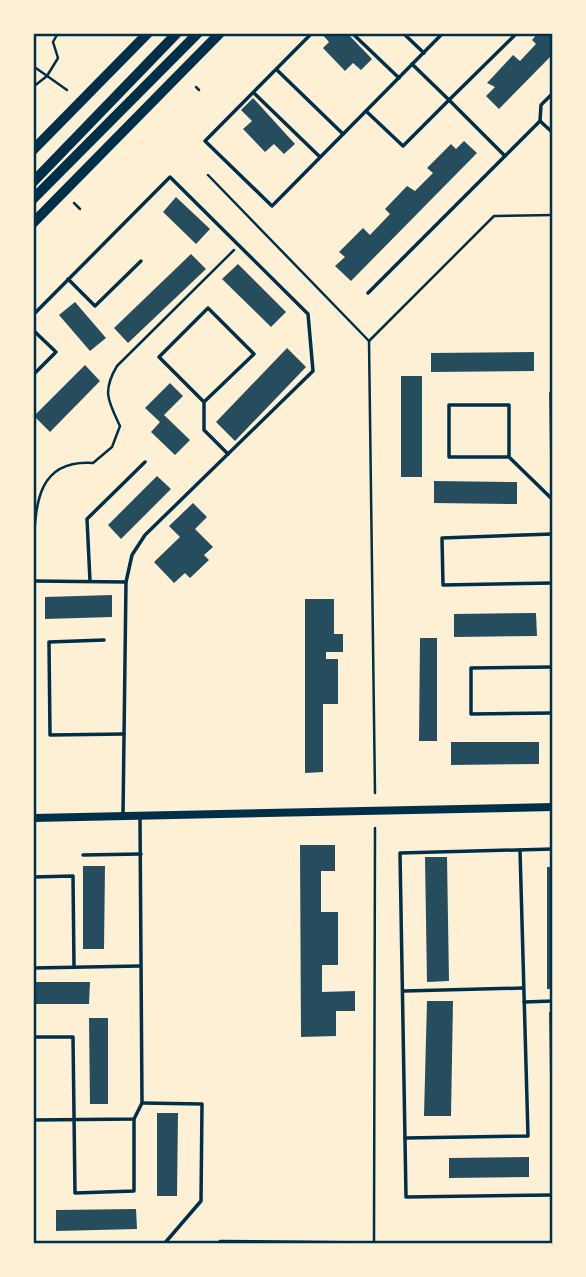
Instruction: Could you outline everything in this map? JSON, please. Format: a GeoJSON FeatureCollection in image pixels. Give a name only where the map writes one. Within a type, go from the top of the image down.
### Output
{"type":"FeatureCollection","features":[{"type":"Feature","properties":{"kind":"main road"},"geometry":{"type":"LineString","coordinates":[[33,150],[148,33]]}},
{"type":"Feature","properties":{"kind":"main road"},"geometry":{"type":"LineString","coordinates":[[33,181],[177,33]]}},
{"type":"Feature","properties":{"kind":"main road"},"geometry":{"type":"LineString","coordinates":[[33,199],[198,33]]}},
{"type":"Feature","properties":{"kind":"main road"},"geometry":{"type":"LineString","coordinates":[[33,223],[220,33]]}},
{"type":"Feature","properties":{"kind":"street"},"geometry":{"type":"LineString","coordinates":[[33,818],[553,807]]}},
{"type":"Feature","properties":{"kind":"lane"},"geometry":{"type":"LineString","coordinates":[[312,33],[205,141],[272,206],[443,33]]}},
{"type":"Feature","properties":{"kind":"lane"},"geometry":{"type":"LineString","coordinates":[[352,33],[399,78]]}},
{"type":"Feature","properties":{"kind":"lane"},"geometry":{"type":"LineString","coordinates":[[403,33],[424,53]]}},
{"type":"Feature","properties":{"kind":"lane"},"geometry":{"type":"LineString","coordinates":[[366,111],[403,146],[517,33]]}},
{"type":"Feature","properties":{"kind":"lane"},"geometry":{"type":"LineString","coordinates":[[412,64],[505,156]]}},
{"type":"Feature","properties":{"kind":"lane"},"geometry":{"type":"LineString","coordinates":[[276,69],[343,134]]}},
{"type":"Feature","properties":{"kind":"lane"},"geometry":{"type":"LineString","coordinates":[[253,93],[320,157]]}},
{"type":"Feature","properties":{"kind":"lane"},"geometry":{"type":"LineString","coordinates":[[368,293],[540,121],[541,105],[553,93]]}},
{"type":"Feature","properties":{"kind":"lane"},"geometry":{"type":"LineString","coordinates":[[540,121],[553,134]]}},
{"type":"Feature","properties":{"kind":"lane"},"geometry":{"type":"LineString","coordinates":[[33,315],[170,177],[308,313],[313,371],[145,535],[132,555],[126,582],[123,816]]}},
{"type":"Feature","properties":{"kind":"lane"},"geometry":{"type":"LineString","coordinates":[[68,279],[95,306],[141,261]]}},
{"type":"Feature","properties":{"kind":"lane"},"geometry":{"type":"LineString","coordinates":[[204,402],[254,354],[208,307],[159,356],[204,402],[204,430],[228,454]]}},
{"type":"Feature","properties":{"kind":"lane"},"geometry":{"type":"LineString","coordinates":[[33,330],[56,352],[33,375]]}},
{"type":"Feature","properties":{"kind":"lane"},"geometry":{"type":"LineString","coordinates":[[509,457],[509,405],[449,405],[449,457],[509,457],[553,500]]}},
{"type":"Feature","properties":{"kind":"lane"},"geometry":{"type":"LineString","coordinates":[[90,581],[87,519],[145,462]]}},
{"type":"Feature","properties":{"kind":"lane"},"geometry":{"type":"LineString","coordinates":[[553,534],[442,538],[442,549],[443,585],[553,583]]}},
{"type":"Feature","properties":{"kind":"lane"},"geometry":{"type":"LineString","coordinates":[[33,581],[126,582]]}},
{"type":"Feature","properties":{"kind":"lane"},"geometry":{"type":"LineString","coordinates":[[104,640],[49,642],[50,735],[124,734]]}},
{"type":"Feature","properties":{"kind":"lane"},"geometry":{"type":"LineString","coordinates":[[553,667],[471,668],[471,714],[553,713]]}},
{"type":"Feature","properties":{"kind":"lane"},"geometry":{"type":"LineString","coordinates":[[33,1037],[73,1037],[75,1193],[134,1191],[134,1119],[142,1103],[140,816]]}},
{"type":"Feature","properties":{"kind":"lane"},"geometry":{"type":"LineString","coordinates":[[553,849],[400,853],[406,1197],[553,1195]]}},
{"type":"Feature","properties":{"kind":"lane"},"geometry":{"type":"LineString","coordinates":[[405,1138],[528,1136],[520,850]]}},
{"type":"Feature","properties":{"kind":"lane"},"geometry":{"type":"LineString","coordinates":[[83,855],[141,854]]}},
{"type":"Feature","properties":{"kind":"lane"},"geometry":{"type":"LineString","coordinates":[[33,877],[73,876],[74,967]]}},
{"type":"Feature","properties":{"kind":"lane"},"geometry":{"type":"LineString","coordinates":[[33,968],[141,966]]}},
{"type":"Feature","properties":{"kind":"lane"},"geometry":{"type":"LineString","coordinates":[[404,991],[523,988]]}},
{"type":"Feature","properties":{"kind":"lane"},"geometry":{"type":"LineString","coordinates":[[524,1002],[553,1001]]}},
{"type":"Feature","properties":{"kind":"lane"},"geometry":{"type":"LineString","coordinates":[[142,1103],[202,1104],[201,1201],[164,1244]]}},
{"type":"Feature","properties":{"kind":"lane"},"geometry":{"type":"LineString","coordinates":[[33,1120],[134,1119]]}},
{"type":"Feature","properties":{"kind":"path"},"geometry":{"type":"LineString","coordinates":[[33,88],[47,76],[58,58],[53,42],[58,33]]}},
{"type":"Feature","properties":{"kind":"path"},"geometry":{"type":"LineString","coordinates":[[33,66],[67,90]]}},
{"type":"Feature","properties":{"kind":"path"},"geometry":{"type":"LineString","coordinates":[[208,175],[369,341],[375,793]]}},
{"type":"Feature","properties":{"kind":"path"},"geometry":{"type":"LineString","coordinates":[[74,203],[80,209]]}},
{"type":"Feature","properties":{"kind":"path"},"geometry":{"type":"LineString","coordinates":[[369,341],[494,216],[553,215]]}},
{"type":"Feature","properties":{"kind":"path"},"geometry":{"type":"LineString","coordinates":[[33,557],[36,498],[50,476],[76,462],[93,463],[112,447],[120,426],[109,403],[107,382],[117,366],[239,245]]}},
{"type":"Feature","properties":{"kind":"path"},"geometry":{"type":"LineString","coordinates":[[374,1241],[375,828]]}},
{"type":"Feature","properties":{"kind":"path"},"geometry":{"type":"LineString","coordinates":[[218,1244],[220,1241],[508,1244]]}},
{"type":"Feature","properties":{"kind":"building"},"geometry":{"type":"Polygon","coordinates":[[[321,33],[347,33],[372,59],[361,70],[353,63],[345,71],[323,48],[329,42],[321,33]]]}},
{"type":"Feature","properties":{"kind":"building"},"geometry":{"type":"Polygon","coordinates":[[[538,33],[553,33],[553,54],[499,109],[486,96],[495,87],[487,83],[513,55],[520,61],[536,44],[532,40],[538,33]]]}},
{"type":"Feature","properties":{"kind":"building"},"geometry":{"type":"Polygon","coordinates":[[[253,98],[295,144],[284,154],[274,144],[265,152],[243,129],[252,121],[241,110],[253,98]]]}},
{"type":"Feature","properties":{"kind":"building"},"geometry":{"type":"Polygon","coordinates":[[[464,141],[477,153],[351,281],[335,266],[345,257],[339,252],[363,228],[370,235],[390,214],[385,209],[407,186],[415,191],[433,173],[427,168],[451,144],[456,149],[464,141]]]}},
{"type":"Feature","properties":{"kind":"building"},"geometry":{"type":"Polygon","coordinates":[[[176,197],[210,229],[196,244],[163,212],[176,197]]]}},
{"type":"Feature","properties":{"kind":"building"},"geometry":{"type":"Polygon","coordinates":[[[191,254],[206,269],[128,343],[114,328],[191,254]]]}},
{"type":"Feature","properties":{"kind":"building"},"geometry":{"type":"Polygon","coordinates":[[[238,264],[286,312],[271,327],[222,279],[238,264]]]}},
{"type":"Feature","properties":{"kind":"building"},"geometry":{"type":"Polygon","coordinates":[[[75,302],[106,338],[90,351],[59,315],[75,302]]]}},
{"type":"Feature","properties":{"kind":"building"},"geometry":{"type":"Polygon","coordinates":[[[287,348],[306,367],[235,441],[216,422],[287,348]]]}},
{"type":"Feature","properties":{"kind":"building"},"geometry":{"type":"Polygon","coordinates":[[[534,352],[534,371],[431,372],[431,353],[534,352]]]}},
{"type":"Feature","properties":{"kind":"building"},"geometry":{"type":"Polygon","coordinates":[[[85,365],[100,381],[50,432],[34,416],[85,365]]]}},
{"type":"Feature","properties":{"kind":"building"},"geometry":{"type":"Polygon","coordinates":[[[401,376],[422,376],[422,477],[401,477],[401,376]]]}},
{"type":"Feature","properties":{"kind":"building"},"geometry":{"type":"Polygon","coordinates":[[[170,383],[183,396],[164,415],[190,440],[175,455],[151,432],[160,422],[145,408],[170,383]]]}},
{"type":"Feature","properties":{"kind":"building"},"geometry":{"type":"Polygon","coordinates":[[[549,392],[553,392],[553,455],[550,455],[549,392]]]}},
{"type":"Feature","properties":{"kind":"building"},"geometry":{"type":"Polygon","coordinates":[[[157,476],[171,489],[121,539],[108,525],[157,476]]]}},
{"type":"Feature","properties":{"kind":"building"},"geometry":{"type":"Polygon","coordinates":[[[434,481],[517,482],[517,504],[434,503],[434,481]]]}},
{"type":"Feature","properties":{"kind":"building"},"geometry":{"type":"Polygon","coordinates":[[[193,503],[207,517],[195,529],[213,547],[204,555],[209,560],[190,578],[185,573],[174,583],[154,562],[180,537],[169,526],[193,503]]]}},
{"type":"Feature","properties":{"kind":"building"},"geometry":{"type":"Polygon","coordinates":[[[112,595],[112,617],[45,619],[45,597],[112,595]]]}},
{"type":"Feature","properties":{"kind":"building"},"geometry":{"type":"Polygon","coordinates":[[[305,599],[334,599],[334,634],[343,634],[343,652],[326,652],[326,659],[338,659],[338,704],[323,704],[323,772],[305,773],[305,599]]]}},
{"type":"Feature","properties":{"kind":"building"},"geometry":{"type":"Polygon","coordinates":[[[536,613],[537,636],[454,637],[454,614],[536,613]]]}},
{"type":"Feature","properties":{"kind":"building"},"geometry":{"type":"Polygon","coordinates":[[[420,638],[437,638],[437,741],[419,741],[420,638]]]}},
{"type":"Feature","properties":{"kind":"building"},"geometry":{"type":"Polygon","coordinates":[[[451,742],[539,742],[539,764],[451,765],[451,742]]]}},
{"type":"Feature","properties":{"kind":"building"},"geometry":{"type":"Polygon","coordinates":[[[300,845],[335,845],[335,871],[321,871],[321,912],[338,912],[338,965],[322,965],[322,992],[355,991],[355,1011],[336,1011],[336,1036],[301,1037],[300,845]]]}},
{"type":"Feature","properties":{"kind":"building"},"geometry":{"type":"Polygon","coordinates":[[[425,857],[447,857],[449,981],[427,982],[425,857]]]}},
{"type":"Feature","properties":{"kind":"building"},"geometry":{"type":"Polygon","coordinates":[[[83,866],[105,866],[104,949],[83,949],[83,866]]]}},
{"type":"Feature","properties":{"kind":"building"},"geometry":{"type":"Polygon","coordinates":[[[547,867],[553,867],[553,989],[547,989],[547,867]]]}},
{"type":"Feature","properties":{"kind":"building"},"geometry":{"type":"Polygon","coordinates":[[[33,982],[90,982],[89,1004],[33,1004],[33,982]]]}},
{"type":"Feature","properties":{"kind":"building"},"geometry":{"type":"Polygon","coordinates":[[[427,1001],[453,1001],[451,1116],[424,1116],[427,1001]]]}},
{"type":"Feature","properties":{"kind":"building"},"geometry":{"type":"Polygon","coordinates":[[[549,1012],[553,1012],[553,1076],[550,1076],[549,1012]]]}},
{"type":"Feature","properties":{"kind":"building"},"geometry":{"type":"Polygon","coordinates":[[[89,1018],[108,1018],[108,1104],[90,1104],[89,1018]]]}},
{"type":"Feature","properties":{"kind":"building"},"geometry":{"type":"Polygon","coordinates":[[[157,1113],[178,1113],[177,1196],[157,1196],[157,1113]]]}},
{"type":"Feature","properties":{"kind":"building"},"geometry":{"type":"Polygon","coordinates":[[[529,1157],[529,1177],[449,1178],[449,1158],[529,1157]]]}},
{"type":"Feature","properties":{"kind":"building"},"geometry":{"type":"Polygon","coordinates":[[[136,1209],[137,1229],[56,1231],[56,1210],[136,1209]]]}}]}
